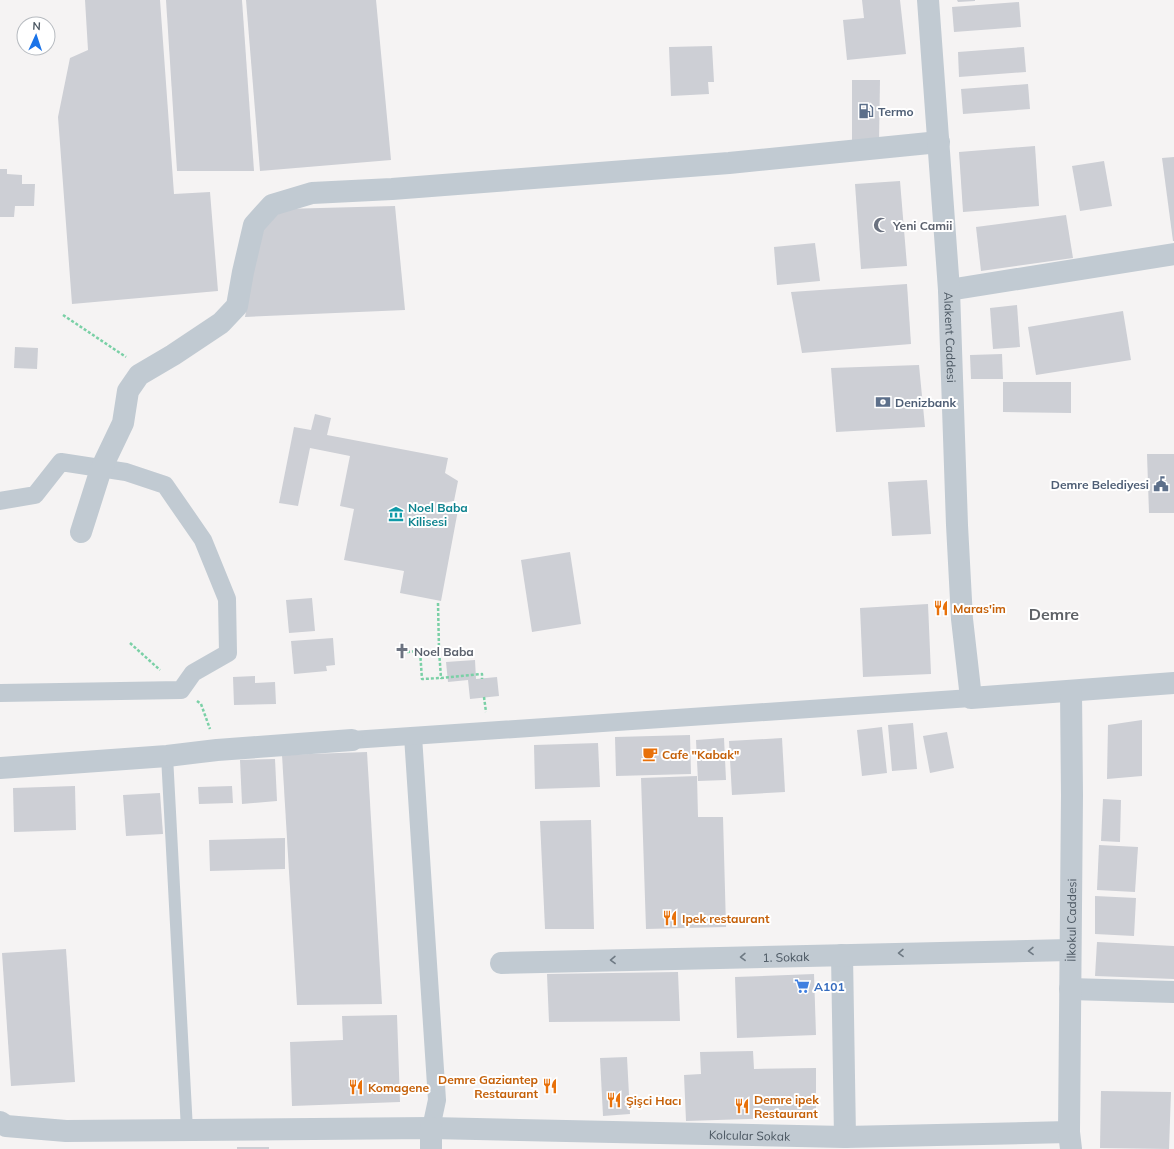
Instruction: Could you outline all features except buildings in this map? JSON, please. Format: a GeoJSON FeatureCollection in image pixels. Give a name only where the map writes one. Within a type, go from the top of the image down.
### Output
{"type":"FeatureCollection","features":[{"type":"Feature","properties":{"kind":"street","name":"Alakent Caddesi"},"geometry":{"type":"LineString","coordinates":[[928,0],[949,290],[957,525],[962,618],[971,698]]}},
{"type":"Feature","properties":{"kind":"street"},"geometry":{"type":"LineString","coordinates":[[81,532],[101,469],[123,423],[128,391],[140,375],[221,323],[237,306],[254,225],[272,205],[312,193],[392,189],[729,163],[939,142]]}},
{"type":"Feature","properties":{"kind":"street"},"geometry":{"type":"LineString","coordinates":[[949,290],[1174,254]]}},
{"type":"Feature","properties":{"kind":"street"},"geometry":{"type":"LineString","coordinates":[[0,501],[35,495],[61,462],[126,472],[165,485],[203,540],[227,599],[228,653],[193,672],[181,690],[0,693]]}},
{"type":"Feature","properties":{"kind":"street"},"geometry":{"type":"LineString","coordinates":[[0,768],[167,756],[217,750],[352,740],[1174,683]]}},
{"type":"Feature","properties":{"kind":"street","name":"İlkokul Caddesi"},"geometry":{"type":"LineString","coordinates":[[1070,1141],[1072,795],[1071,691]]}},
{"type":"Feature","properties":{"kind":"street"},"geometry":{"type":"LineString","coordinates":[[413,736],[437,1100],[431,1139]]}},
{"type":"Feature","properties":{"kind":"street","name":"1. Sokak"},"geometry":{"type":"LineString","coordinates":[[501,963],[1070,950]]}},
{"type":"Feature","properties":{"kind":"street"},"geometry":{"type":"LineString","coordinates":[[842,955],[845,1137]]}},
{"type":"Feature","properties":{"kind":"street"},"geometry":{"type":"LineString","coordinates":[[1070,989],[1174,992]]}},
{"type":"Feature","properties":{"kind":"street","name":"Kolcular Sokak"},"geometry":{"type":"LineString","coordinates":[[0,1122],[6,1126],[66,1131],[187,1130],[431,1139],[845,1137],[1070,1141]]}},
{"type":"Feature","properties":{"kind":"lane"},"geometry":{"type":"LineString","coordinates":[[167,756],[187,1130]]}},
{"type":"Feature","properties":{"kind":"path"},"geometry":{"type":"LineString","coordinates":[[64,315],[129,359],[140,375]]}},
{"type":"Feature","properties":{"kind":"path"},"geometry":{"type":"LineString","coordinates":[[438,603],[441,678]]}},
{"type":"Feature","properties":{"kind":"path"},"geometry":{"type":"LineString","coordinates":[[407,652],[439,650]]}},
{"type":"Feature","properties":{"kind":"path"},"geometry":{"type":"LineString","coordinates":[[420,651],[422,679],[482,674],[482,679]]}},
{"type":"Feature","properties":{"kind":"path"},"geometry":{"type":"LineString","coordinates":[[484,697],[485,704]]}},
{"type":"Feature","properties":{"kind":"place","name":"Termo"},"geometry":{"type":"Point","coordinates":[866,111]}},
{"type":"Feature","properties":{"kind":"place","name":"Yeni Camii"},"geometry":{"type":"Point","coordinates":[881,225]}},
{"type":"Feature","properties":{"kind":"place","name":"Denizbank"},"geometry":{"type":"Point","coordinates":[883,402]}},
{"type":"Feature","properties":{"kind":"place","name":"Demre Belediyesi"},"geometry":{"type":"Point","coordinates":[1161,484]}},
{"type":"Feature","properties":{"kind":"place","name":"Noel Baba Kilisesi"},"geometry":{"type":"Point","coordinates":[396,514]}},
{"type":"Feature","properties":{"kind":"place","name":"Maras'im"},"geometry":{"type":"Point","coordinates":[941,608]}},
{"type":"Feature","properties":{"kind":"place","name":"Noel Baba"},"geometry":{"type":"Point","coordinates":[402,651]}},
{"type":"Feature","properties":{"kind":"place","name":"Cafe \"Kabak\""},"geometry":{"type":"Point","coordinates":[650,754]}},
{"type":"Feature","properties":{"kind":"place","name":"Ipek restaurant"},"geometry":{"type":"Point","coordinates":[670,918]}},
{"type":"Feature","properties":{"kind":"place","name":"A101"},"geometry":{"type":"Point","coordinates":[802,986]}},
{"type":"Feature","properties":{"kind":"place","name":"Demre Gaziantep Restaurant"},"geometry":{"type":"Point","coordinates":[550,1086]}},
{"type":"Feature","properties":{"kind":"place","name":"Komagene"},"geometry":{"type":"Point","coordinates":[356,1087]}},
{"type":"Feature","properties":{"kind":"place","name":"Şişci Hacı"},"geometry":{"type":"Point","coordinates":[614,1100]}},
{"type":"Feature","properties":{"kind":"place","name":"Demre ipek Restaurant"},"geometry":{"type":"Point","coordinates":[742,1106]}},
{"type":"Feature","properties":{"kind":"district","name":"Demre"},"geometry":{"type":"Point","coordinates":[1054,614]}}]}
